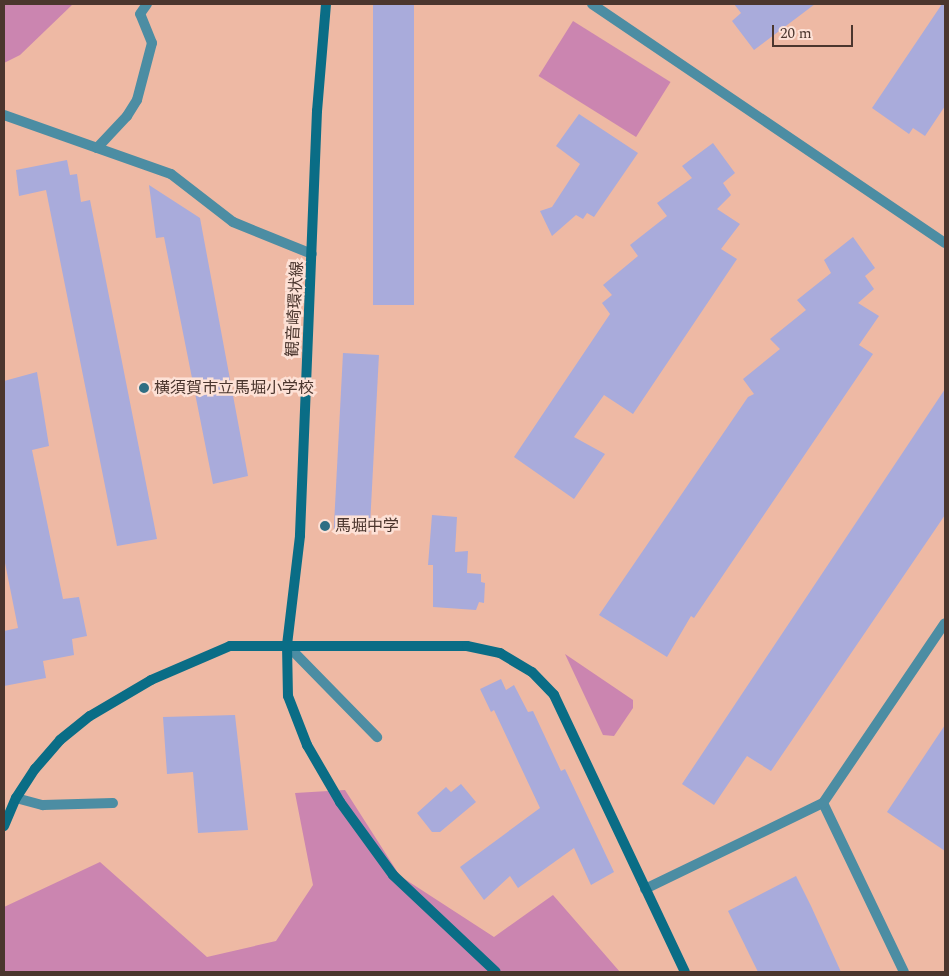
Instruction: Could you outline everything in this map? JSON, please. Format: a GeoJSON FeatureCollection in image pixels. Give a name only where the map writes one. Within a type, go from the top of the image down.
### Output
{"type":"FeatureCollection","features":[{"type":"Feature","properties":{"kind":"main road","name":"観音崎環状線"},"geometry":{"type":"LineString","coordinates":[[326,4],[317,111],[300,536],[287,645],[288,696],[307,745],[340,802],[393,875],[496,972]]}},
{"type":"Feature","properties":{"kind":"main road"},"geometry":{"type":"LineString","coordinates":[[4,826],[16,798],[35,769],[60,740],[90,716],[151,680],[230,646],[467,646],[500,653],[532,672],[554,695],[685,972]]}},
{"type":"Feature","properties":{"kind":"street"},"geometry":{"type":"LineString","coordinates":[[96,148],[127,116],[137,100],[152,43],[140,14],[147,4]]}},
{"type":"Feature","properties":{"kind":"street"},"geometry":{"type":"LineString","coordinates":[[592,4],[945,243]]}},
{"type":"Feature","properties":{"kind":"street"},"geometry":{"type":"LineString","coordinates":[[4,115],[170,174],[233,222],[312,254]]}},
{"type":"Feature","properties":{"kind":"street"},"geometry":{"type":"LineString","coordinates":[[646,889],[823,803],[945,623]]}},
{"type":"Feature","properties":{"kind":"street"},"geometry":{"type":"LineString","coordinates":[[287,645],[377,737]]}},
{"type":"Feature","properties":{"kind":"street"},"geometry":{"type":"LineString","coordinates":[[16,798],[43,805],[112,803]]}},
{"type":"Feature","properties":{"kind":"street"},"geometry":{"type":"LineString","coordinates":[[823,803],[904,972]]}},
{"type":"Feature","properties":{"kind":"shaded area"},"geometry":{"type":"Polygon","coordinates":[[[4,4],[73,4],[20,55],[4,63],[4,4]]]}},
{"type":"Feature","properties":{"kind":"shaded area"},"geometry":{"type":"Polygon","coordinates":[[[573,21],[671,82],[636,137],[539,76],[573,21]]]}},
{"type":"Feature","properties":{"kind":"shaded area"},"geometry":{"type":"Polygon","coordinates":[[[565,654],[633,700],[633,708],[614,736],[603,735],[565,654]]]}},
{"type":"Feature","properties":{"kind":"shaded area"},"geometry":{"type":"Polygon","coordinates":[[[345,790],[400,876],[494,937],[553,895],[620,972],[4,972],[4,907],[100,862],[207,957],[276,941],[313,885],[295,793],[345,790]]]}},
{"type":"Feature","properties":{"kind":"building"},"geometry":{"type":"Polygon","coordinates":[[[373,4],[414,4],[414,305],[373,305],[373,4]]]}},
{"type":"Feature","properties":{"kind":"building"},"geometry":{"type":"Polygon","coordinates":[[[734,4],[815,4],[754,50],[732,21],[741,13],[734,4]]]}},
{"type":"Feature","properties":{"kind":"building"},"geometry":{"type":"Polygon","coordinates":[[[942,4],[945,4],[945,106],[925,136],[913,128],[909,134],[872,108],[942,4]]]}},
{"type":"Feature","properties":{"kind":"building"},"geometry":{"type":"Polygon","coordinates":[[[579,114],[638,153],[594,217],[587,213],[583,219],[576,215],[552,236],[540,211],[552,207],[580,164],[556,146],[579,114]]]}},
{"type":"Feature","properties":{"kind":"building"},"geometry":{"type":"Polygon","coordinates":[[[713,143],[735,173],[723,183],[731,195],[717,209],[740,224],[721,249],[737,259],[633,414],[604,395],[574,437],[605,454],[574,499],[514,457],[610,314],[602,303],[612,295],[603,285],[638,256],[630,245],[667,216],[657,203],[692,178],[682,166],[713,143]]]}},
{"type":"Feature","properties":{"kind":"building"},"geometry":{"type":"Polygon","coordinates":[[[67,160],[70,175],[77,174],[81,202],[90,200],[157,539],[117,546],[46,190],[19,196],[16,170],[67,160]]]}},
{"type":"Feature","properties":{"kind":"building"},"geometry":{"type":"Polygon","coordinates":[[[149,185],[200,218],[248,476],[213,484],[164,237],[156,238],[149,185]]]}},
{"type":"Feature","properties":{"kind":"building"},"geometry":{"type":"Polygon","coordinates":[[[853,237],[875,268],[865,276],[874,289],[858,303],[879,316],[859,345],[873,354],[694,618],[691,616],[667,657],[599,615],[748,397],[754,394],[743,379],[780,349],[770,339],[806,310],[797,300],[831,273],[824,260],[853,237]]]}},
{"type":"Feature","properties":{"kind":"building"},"geometry":{"type":"Polygon","coordinates":[[[343,353],[379,355],[370,532],[334,530],[343,353]]]}},
{"type":"Feature","properties":{"kind":"building"},"geometry":{"type":"Polygon","coordinates":[[[37,372],[49,446],[32,450],[63,599],[79,597],[87,636],[72,639],[74,655],[43,661],[46,678],[4,686],[4,631],[18,628],[4,558],[4,381],[37,372]]]}},
{"type":"Feature","properties":{"kind":"building"},"geometry":{"type":"Polygon","coordinates":[[[945,389],[945,515],[771,771],[747,756],[714,805],[682,784],[945,389]]]}},
{"type":"Feature","properties":{"kind":"building"},"geometry":{"type":"Polygon","coordinates":[[[432,515],[457,517],[455,552],[468,551],[467,573],[481,574],[481,582],[485,583],[484,603],[479,602],[476,610],[433,607],[433,565],[428,565],[432,515]]]}},
{"type":"Feature","properties":{"kind":"building"},"geometry":{"type":"Polygon","coordinates":[[[501,679],[506,690],[514,685],[528,712],[533,711],[561,771],[565,769],[614,872],[591,885],[574,848],[518,888],[510,876],[484,900],[460,867],[540,808],[494,710],[491,712],[480,689],[501,679]]]}},
{"type":"Feature","properties":{"kind":"building"},"geometry":{"type":"Polygon","coordinates":[[[235,715],[248,830],[198,833],[193,772],[167,774],[163,717],[235,715]]]}},
{"type":"Feature","properties":{"kind":"building"},"geometry":{"type":"Polygon","coordinates":[[[945,725],[945,851],[887,812],[945,725]]]}},
{"type":"Feature","properties":{"kind":"building"},"geometry":{"type":"Polygon","coordinates":[[[461,784],[476,802],[440,832],[432,832],[417,813],[446,787],[451,792],[461,784]]]}},
{"type":"Feature","properties":{"kind":"building"},"geometry":{"type":"Polygon","coordinates":[[[796,876],[841,972],[758,972],[728,911],[796,876]]]}},
{"type":"Feature","properties":{"kind":"place","name":"横須賀市立馬堀小学校"},"geometry":{"type":"Point","coordinates":[144,388]}},
{"type":"Feature","properties":{"kind":"place","name":"馬堀中学"},"geometry":{"type":"Point","coordinates":[325,526]}}]}
